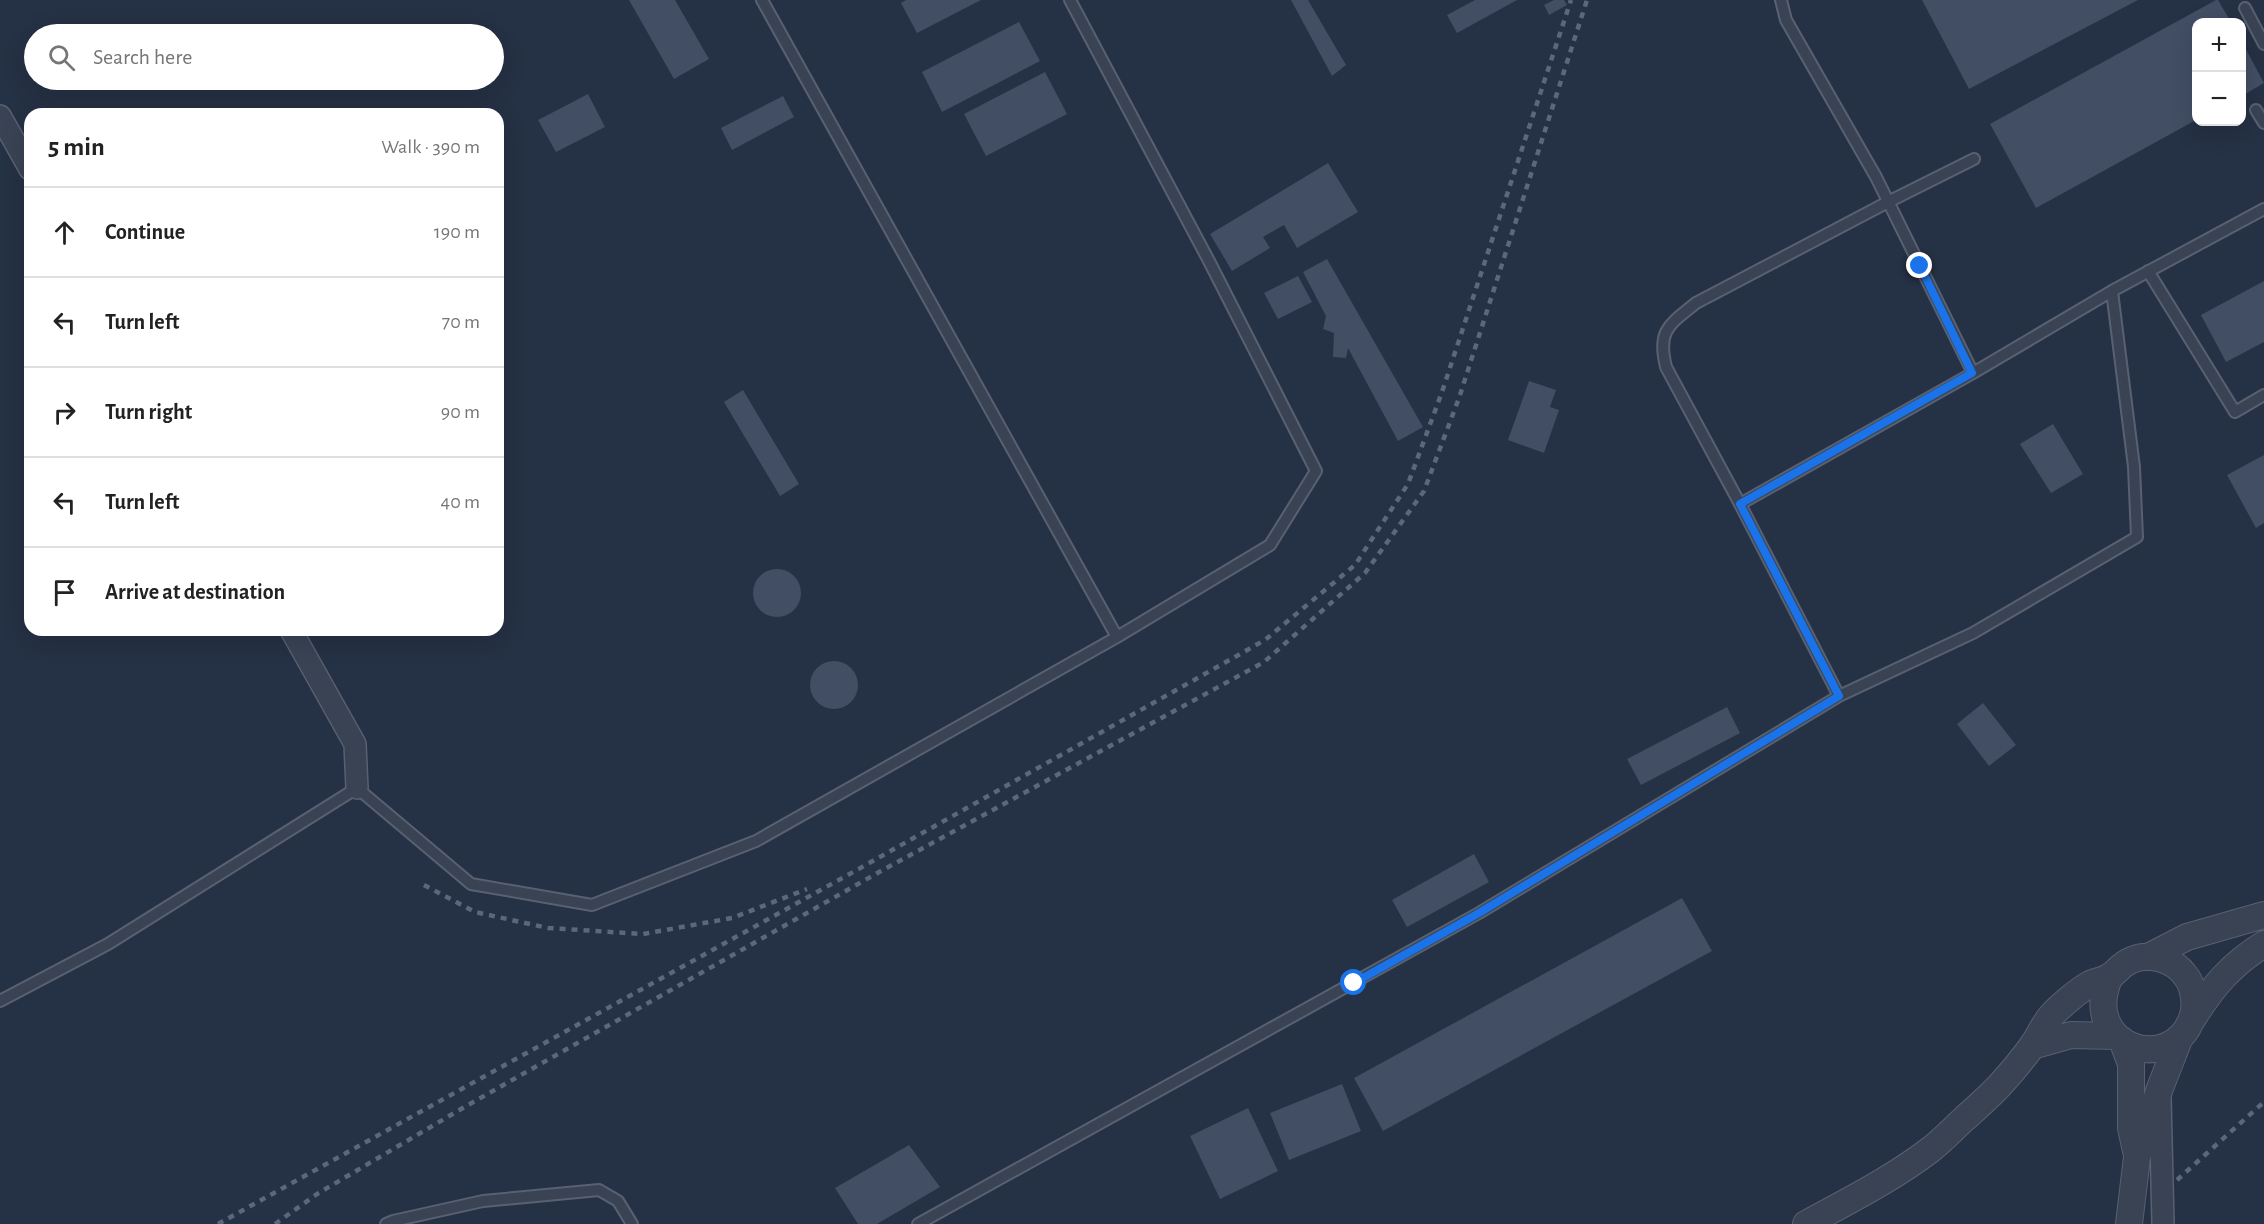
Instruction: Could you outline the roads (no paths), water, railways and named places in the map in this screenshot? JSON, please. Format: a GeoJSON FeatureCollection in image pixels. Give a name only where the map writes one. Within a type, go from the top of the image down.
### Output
{"type":"FeatureCollection","features":[{"type":"Feature","properties":{"kind":"street"},"geometry":{"type":"LineString","coordinates":[[0,116],[24,158]]}},
{"type":"Feature","properties":{"kind":"street"},"geometry":{"type":"LineString","coordinates":[[294,636],[355,744],[357,788]]}},
{"type":"Feature","properties":{"kind":"street"},"geometry":{"type":"LineString","coordinates":[[2148,957],[2187,937],[2264,915]]}},
{"type":"Feature","properties":{"kind":"street"},"geometry":{"type":"LineString","coordinates":[[2129,1224],[2137,1157],[2160,1088],[2187,1027],[2212,987],[2248,954],[2264,944]]}},
{"type":"Feature","properties":{"kind":"street"},"geometry":{"type":"LineString","coordinates":[[2032,1046],[2072,1035],[2118,1038],[2131,1046],[2147,1050],[2171,1044],[2187,1027],[2194,995],[2190,981],[2184,973],[2164,959],[2148,957],[2133,959],[2119,967],[2110,976],[2103,992],[2102,1013],[2109,1028],[2118,1038],[2131,1064],[2132,1128],[2137,1157]]}},
{"type":"Feature","properties":{"kind":"street"},"geometry":{"type":"LineString","coordinates":[[1806,1224],[1869,1190],[1931,1149],[1998,1087],[2032,1046],[2051,1016],[2089,984],[2110,976]]}},
{"type":"Feature","properties":{"kind":"street"},"geometry":{"type":"LineString","coordinates":[[2160,1088],[2163,1224]]}},
{"type":"Feature","properties":{"kind":"lane"},"geometry":{"type":"LineString","coordinates":[[762,0],[1117,637]]}},
{"type":"Feature","properties":{"kind":"lane"},"geometry":{"type":"LineString","coordinates":[[0,1001],[108,944],[357,788],[471,884],[592,905],[756,841],[1117,637],[1270,545],[1316,471],[1209,261],[1070,0]]}},
{"type":"Feature","properties":{"kind":"lane"},"geometry":{"type":"LineString","coordinates":[[1781,0],[1786,20],[1876,177],[1972,373]]}},
{"type":"Feature","properties":{"kind":"lane"},"geometry":{"type":"LineString","coordinates":[[2245,8],[2264,44]]}},
{"type":"Feature","properties":{"kind":"lane"},"geometry":{"type":"LineString","coordinates":[[2256,110],[2264,123]]}},
{"type":"Feature","properties":{"kind":"lane"},"geometry":{"type":"LineString","coordinates":[[1839,696],[1666,367],[1662,349],[1668,326],[1696,303],[1974,159]]}},
{"type":"Feature","properties":{"kind":"lane"},"geometry":{"type":"LineString","coordinates":[[1740,504],[2112,291],[2264,209]]}},
{"type":"Feature","properties":{"kind":"lane"},"geometry":{"type":"LineString","coordinates":[[2148,271],[2235,412],[2264,395]]}},
{"type":"Feature","properties":{"kind":"lane"},"geometry":{"type":"LineString","coordinates":[[918,1224],[1479,913],[1839,696],[1973,633],[2137,537],[2134,467],[2112,291]]}},
{"type":"Feature","properties":{"kind":"lane"},"geometry":{"type":"LineString","coordinates":[[386,1224],[483,1201],[599,1190],[618,1201],[632,1224]]}},
{"type":"Feature","properties":{"kind":"railway"},"geometry":{"type":"LineString","coordinates":[[218,1224],[855,871],[1265,640],[1355,565],[1408,484],[1442,392],[1571,0]]}},
{"type":"Feature","properties":{"kind":"railway"},"geometry":{"type":"LineString","coordinates":[[275,1224],[317,1194],[461,1109],[881,871],[1264,662],[1365,573],[1424,491],[1459,398],[1587,0]]}},
{"type":"Feature","properties":{"kind":"railway"},"geometry":{"type":"LineString","coordinates":[[424,885],[475,912],[548,928],[643,934],[732,918],[807,889]]}},
{"type":"Feature","properties":{"kind":"railway"},"geometry":{"type":"LineString","coordinates":[[2177,1180],[2264,1102]]}}]}
